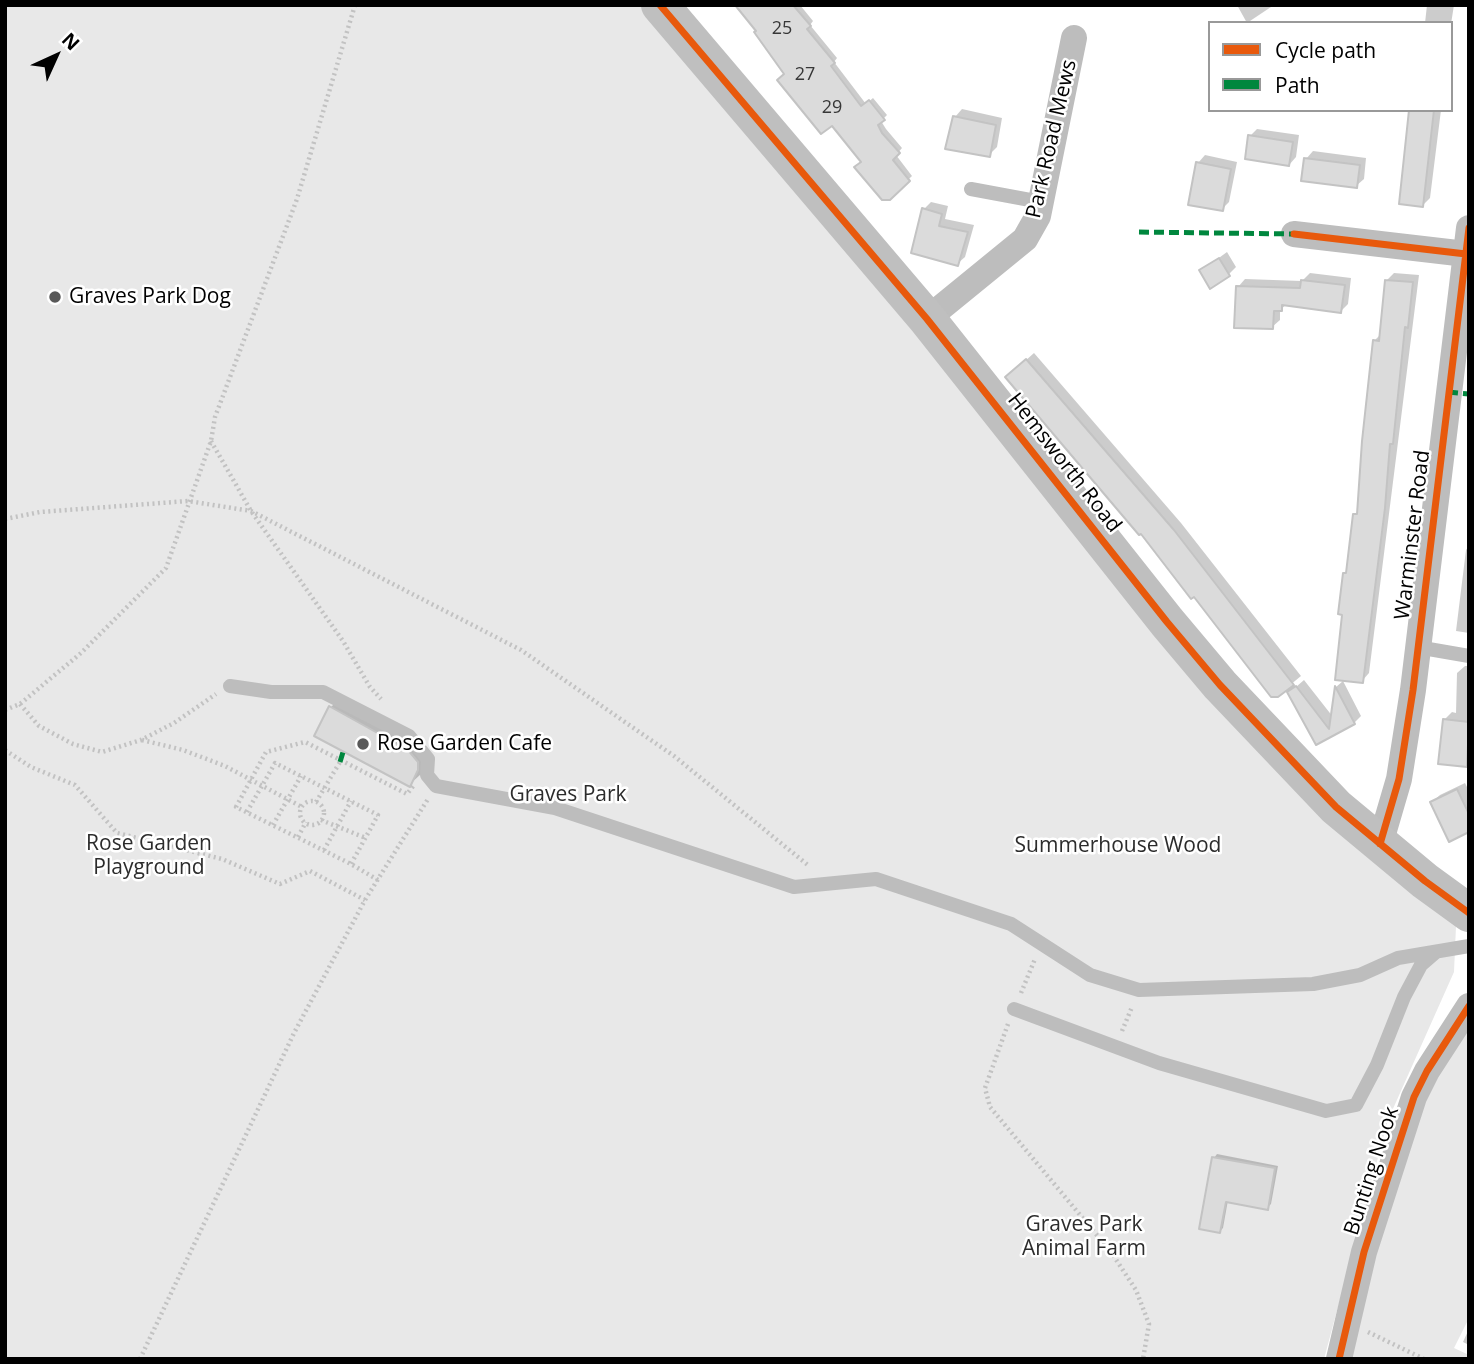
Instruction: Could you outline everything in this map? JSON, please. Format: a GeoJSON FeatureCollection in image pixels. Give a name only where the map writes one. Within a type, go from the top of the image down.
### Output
{"type":"FeatureCollection","features":[{"type":"Feature","properties":{"kind":"street","name":"Hemsworth Road"},"geometry":{"type":"LineString","coordinates":[[660,5],[927,318],[1167,622],[1220,685],[1324,795],[1380,844],[1469,913]]}},
{"type":"Feature","properties":{"kind":"street","name":"Park Road Mews"},"geometry":{"type":"LineString","coordinates":[[927,318],[1026,239],[1038,216],[1074,38]]}},
{"type":"Feature","properties":{"kind":"street","name":"Warminster Road"},"geometry":{"type":"LineString","coordinates":[[1380,844],[1399,779],[1469,228]]}},
{"type":"Feature","properties":{"kind":"street"},"geometry":{"type":"LineString","coordinates":[[1294,234],[1466,254]]}},
{"type":"Feature","properties":{"kind":"street","name":"Bunting Nook"},"geometry":{"type":"LineString","coordinates":[[1339,1359],[1364,1252],[1414,1097],[1427,1071],[1469,1006]]}},
{"type":"Feature","properties":{"kind":"lane"},"geometry":{"type":"LineString","coordinates":[[971,189],[1041,202]]}},
{"type":"Feature","properties":{"kind":"lane"},"geometry":{"type":"LineString","coordinates":[[1417,647],[1469,656]]}},
{"type":"Feature","properties":{"kind":"lane"},"geometry":{"type":"LineString","coordinates":[[230,686],[271,692],[323,692],[409,736],[428,759],[432,781],[555,808],[794,887],[876,878],[1011,924],[1090,975],[1139,990],[1313,984],[1360,975],[1398,958],[1469,946]]}},
{"type":"Feature","properties":{"kind":"lane"},"geometry":{"type":"LineString","coordinates":[[1014,1009],[1159,1063],[1325,1111],[1356,1105],[1377,1065],[1404,997],[1421,965],[1437,951]]}},
{"type":"Feature","properties":{"kind":"path"},"geometry":{"type":"LineString","coordinates":[[5,710],[20,704],[81,653],[166,568],[211,441],[215,417],[297,199],[355,5]]}},
{"type":"Feature","properties":{"kind":"path"},"geometry":{"type":"LineString","coordinates":[[211,441],[251,511],[343,641],[370,687],[403,724],[409,736]]}},
{"type":"Feature","properties":{"kind":"path"},"geometry":{"type":"LineString","coordinates":[[5,519],[40,512],[188,501],[251,511],[521,650],[674,756],[829,883]]}},
{"type":"Feature","properties":{"kind":"path"},"geometry":{"type":"LineString","coordinates":[[20,704],[39,726],[73,744],[102,752],[141,740],[174,723],[230,686]]}},
{"type":"Feature","properties":{"kind":"path"},"geometry":{"type":"LineString","coordinates":[[141,740],[225,766],[302,807]]}},
{"type":"Feature","properties":{"kind":"path"},"geometry":{"type":"LineString","coordinates":[[140,1359],[294,1033],[365,900],[378,880],[432,781],[418,781],[407,794],[304,742],[266,752],[236,807],[378,880]]}},
{"type":"Feature","properties":{"kind":"path"},"geometry":{"type":"LineString","coordinates":[[5,750],[31,767],[75,785],[117,833],[222,859],[280,884],[310,871],[365,900]]}},
{"type":"Feature","properties":{"kind":"path"},"geometry":{"type":"LineString","coordinates":[[316,802],[340,762]]}},
{"type":"Feature","properties":{"kind":"path"},"geometry":{"type":"LineString","coordinates":[[247,812],[275,763],[378,815],[351,864]]}},
{"type":"Feature","properties":{"kind":"path"},"geometry":{"type":"LineString","coordinates":[[274,825],[301,776]]}},
{"type":"Feature","properties":{"kind":"path"},"geometry":{"type":"LineString","coordinates":[[324,850],[351,801]]}},
{"type":"Feature","properties":{"kind":"path"},"geometry":{"type":"LineString","coordinates":[[321,820],[323,809],[316,802],[308,802],[302,807],[301,816],[306,822],[313,824],[321,820],[366,838]]}},
{"type":"Feature","properties":{"kind":"path"},"geometry":{"type":"LineString","coordinates":[[298,838],[306,822]]}},
{"type":"Feature","properties":{"kind":"path"},"geometry":{"type":"LineString","coordinates":[[1115,1046],[1139,990]]}},
{"type":"Feature","properties":{"kind":"path"},"geometry":{"type":"LineString","coordinates":[[990,1107],[1111,1252],[1136,1290],[1149,1324],[1143,1359]]}},
{"type":"Feature","properties":{"kind":"path"},"geometry":{"type":"LineString","coordinates":[[1346,1323],[1424,1359]]}},
{"type":"Feature","properties":{"kind":"green space","name":"Graves Park"},"geometry":{"type":"Polygon","coordinates":[[[5,5],[647,5],[1456,926],[1454,972],[1388,1120],[1324,1359],[5,1359],[5,5]]]}},
{"type":"Feature","properties":{"kind":"green space"},"geometry":{"type":"Polygon","coordinates":[[[1469,1019],[1469,1318],[1454,1348],[1469,1355],[1469,1359],[1349,1359],[1376,1247],[1419,1103],[1469,1019]]]}},
{"type":"Feature","properties":{"kind":"building"},"geometry":{"type":"Polygon","coordinates":[[[735,5],[793,5],[811,26],[807,29],[835,63],[831,66],[861,106],[869,100],[885,120],[878,125],[900,153],[893,160],[910,181],[890,200],[882,200],[854,167],[861,162],[832,126],[821,134],[777,80],[784,74],[735,5]]]}},
{"type":"Feature","properties":{"kind":"building"},"geometry":{"type":"Polygon","coordinates":[[[1409,112],[1434,112],[1423,207],[1399,204],[1409,112]]]}},
{"type":"Feature","properties":{"kind":"building"},"geometry":{"type":"Polygon","coordinates":[[[953,116],[996,125],[990,157],[945,149],[953,116]]]}},
{"type":"Feature","properties":{"kind":"building"},"geometry":{"type":"Polygon","coordinates":[[[1248,135],[1293,142],[1289,166],[1245,159],[1248,135]]]}},
{"type":"Feature","properties":{"kind":"building"},"geometry":{"type":"Polygon","coordinates":[[[1304,158],[1360,165],[1357,188],[1301,181],[1304,158]]]}},
{"type":"Feature","properties":{"kind":"building"},"geometry":{"type":"Polygon","coordinates":[[[1196,162],[1231,169],[1223,211],[1188,205],[1196,162]]]}},
{"type":"Feature","properties":{"kind":"building"},"geometry":{"type":"Polygon","coordinates":[[[922,208],[942,214],[939,226],[968,232],[958,266],[911,253],[922,208]]]}},
{"type":"Feature","properties":{"kind":"building"},"geometry":{"type":"Polygon","coordinates":[[[1219,258],[1230,276],[1210,289],[1199,270],[1219,258]]]}},
{"type":"Feature","properties":{"kind":"building"},"geometry":{"type":"Polygon","coordinates":[[[1301,280],[1345,285],[1341,313],[1282,305],[1282,311],[1274,311],[1273,329],[1234,328],[1236,286],[1300,288],[1301,280]]]}},
{"type":"Feature","properties":{"kind":"building"},"geometry":{"type":"Polygon","coordinates":[[[1385,280],[1413,282],[1408,328],[1405,327],[1393,444],[1390,444],[1385,508],[1363,683],[1335,680],[1342,615],[1338,614],[1353,514],[1357,514],[1373,340],[1379,341],[1385,280]]]}},
{"type":"Feature","properties":{"kind":"building"},"geometry":{"type":"Polygon","coordinates":[[[1026,359],[1174,530],[1294,685],[1278,697],[1271,697],[1194,597],[1191,599],[1141,534],[1139,535],[1005,377],[1026,359]]]}},
{"type":"Feature","properties":{"kind":"building"},"geometry":{"type":"Polygon","coordinates":[[[1296,686],[1329,729],[1335,686],[1355,724],[1316,745],[1287,692],[1296,686]]]}},
{"type":"Feature","properties":{"kind":"building","name":"Rose Garden Cafe"},"geometry":{"type":"Polygon","coordinates":[[[329,706],[408,750],[418,762],[418,770],[410,787],[314,736],[329,706]]]}},
{"type":"Feature","properties":{"kind":"building"},"geometry":{"type":"Polygon","coordinates":[[[1443,719],[1469,722],[1467,767],[1438,764],[1443,719]]]}},
{"type":"Feature","properties":{"kind":"building"},"geometry":{"type":"Polygon","coordinates":[[[1457,789],[1469,814],[1469,832],[1449,842],[1430,802],[1457,789]]]}},
{"type":"Feature","properties":{"kind":"building"},"geometry":{"type":"Polygon","coordinates":[[[1212,1157],[1275,1168],[1268,1210],[1226,1202],[1220,1233],[1199,1229],[1212,1157]]]}},
{"type":"Feature","properties":{"kind":"marked path"},"geometry":{"type":"LineString","coordinates":[[1139,232],[1294,234]]}},
{"type":"Feature","properties":{"kind":"marked path"},"geometry":{"type":"LineString","coordinates":[[1448,392],[1469,394]]}},
{"type":"Feature","properties":{"kind":"marked path"},"geometry":{"type":"LineString","coordinates":[[340,762],[343,752]]}},
{"type":"Feature","properties":{"kind":"cycle path"},"geometry":{"type":"LineString","coordinates":[[660,5],[927,319],[1220,685],[1336,807],[1425,881],[1469,913]]}},
{"type":"Feature","properties":{"kind":"cycle path"},"geometry":{"type":"LineString","coordinates":[[1380,844],[1399,779],[1413,690],[1469,228]]}},
{"type":"Feature","properties":{"kind":"cycle path"},"geometry":{"type":"LineString","coordinates":[[1294,234],[1466,254]]}},
{"type":"Feature","properties":{"kind":"cycle path"},"geometry":{"type":"LineString","coordinates":[[1339,1359],[1364,1252],[1414,1097],[1427,1071],[1469,1006]]}},
{"type":"Feature","properties":{"kind":"place","name":"Graves Park Dog"},"geometry":{"type":"Point","coordinates":[55,297]}},
{"type":"Feature","properties":{"kind":"place","name":"Rose Garden Cafe"},"geometry":{"type":"Point","coordinates":[363,744]}},
{"type":"Feature","properties":{"kind":"park label","name":"Summerhouse Wood"},"geometry":{"type":"Point","coordinates":[1118,846]}},
{"type":"Feature","properties":{"kind":"park label","name":"Rose Garden Playground"},"geometry":{"type":"Point","coordinates":[149,856]}},
{"type":"Feature","properties":{"kind":"park label","name":"Graves Park Animal Farm"},"geometry":{"type":"Point","coordinates":[1084,1237]}}]}
